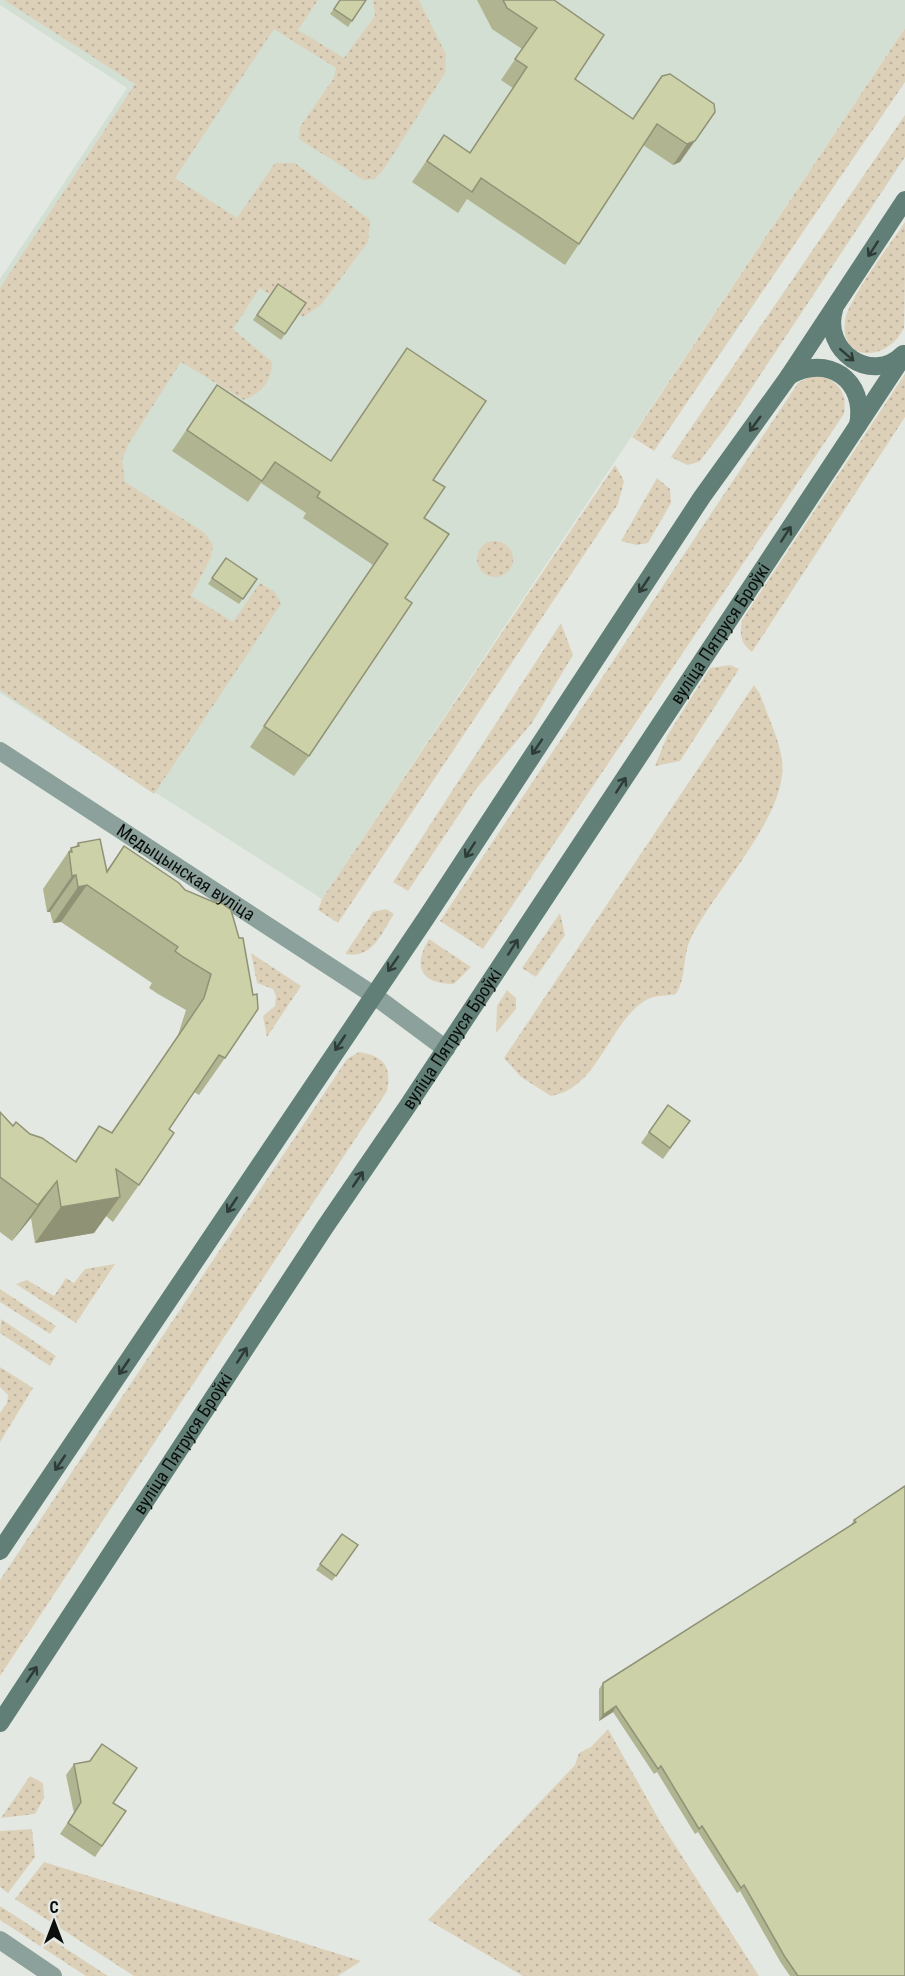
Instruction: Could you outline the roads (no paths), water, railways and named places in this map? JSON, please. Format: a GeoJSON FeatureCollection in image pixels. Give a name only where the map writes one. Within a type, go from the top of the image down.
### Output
{"type":"FeatureCollection","features":[{"type":"Feature","properties":{"kind":"main road"},"geometry":{"type":"LineString","coordinates":[[0,1551],[440,896],[702,497],[789,376],[905,200]]}},
{"type":"Feature","properties":{"kind":"main road"},"geometry":{"type":"LineString","coordinates":[[837,303],[832,332],[841,350],[848,357],[868,366],[879,366],[890,363],[905,354]]}},
{"type":"Feature","properties":{"kind":"main road","name":"вуліца Пятруся Броўкі"},"geometry":{"type":"LineString","coordinates":[[0,1723],[325,1227],[446,1049],[905,354]]}},
{"type":"Feature","properties":{"kind":"main road"},"geometry":{"type":"LineString","coordinates":[[789,376],[798,371],[819,367],[839,373],[848,381],[859,402],[857,426]]}},
{"type":"Feature","properties":{"kind":"street","name":"Медыцынская вуліца"},"geometry":{"type":"LineString","coordinates":[[0,751],[372,994],[446,1049]]}},
{"type":"Feature","properties":{"kind":"street"},"geometry":{"type":"LineString","coordinates":[[0,1941],[53,1976]]}}]}
